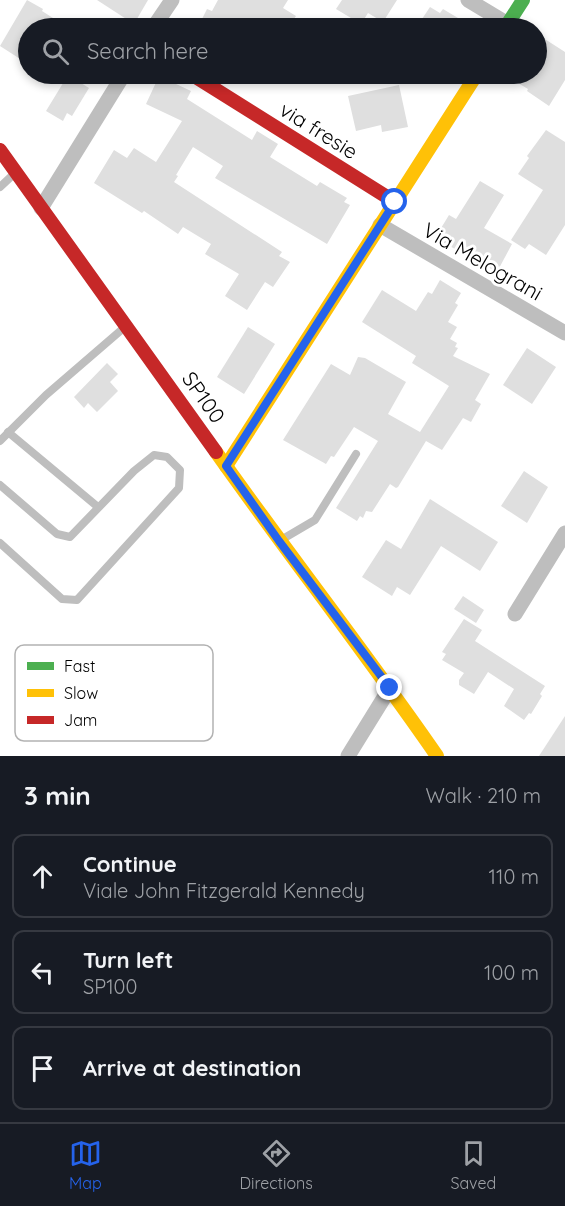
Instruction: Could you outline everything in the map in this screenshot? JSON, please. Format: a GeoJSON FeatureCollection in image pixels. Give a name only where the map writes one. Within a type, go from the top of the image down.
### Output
{"type":"FeatureCollection","features":[{"type":"Feature","properties":{"kind":"main road"},"geometry":{"type":"LineString","coordinates":[[511,18],[523,0]]}},
{"type":"Feature","properties":{"kind":"main road","name":"via fresie"},"geometry":{"type":"LineString","coordinates":[[207,84],[395,202]]}},
{"type":"Feature","properties":{"kind":"main road"},"geometry":{"type":"LineString","coordinates":[[226,466],[471,84]]}},
{"type":"Feature","properties":{"kind":"main road","name":"SP100"},"geometry":{"type":"LineString","coordinates":[[0,150],[279,541],[390,688],[437,756]]}},
{"type":"Feature","properties":{"kind":"street"},"geometry":{"type":"LineString","coordinates":[[160,18],[172,0]]}},
{"type":"Feature","properties":{"kind":"street"},"geometry":{"type":"LineString","coordinates":[[468,0],[494,18]]}},
{"type":"Feature","properties":{"kind":"street"},"geometry":{"type":"LineString","coordinates":[[42,208],[118,84]]}},
{"type":"Feature","properties":{"kind":"street","name":"Via Melograni"},"geometry":{"type":"LineString","coordinates":[[380,225],[565,333]]}},
{"type":"Feature","properties":{"kind":"street"},"geometry":{"type":"LineString","coordinates":[[515,614],[565,533]]}},
{"type":"Feature","properties":{"kind":"street"},"geometry":{"type":"LineString","coordinates":[[348,756],[390,688]]}},
{"type":"Feature","properties":{"kind":"lane"},"geometry":{"type":"LineString","coordinates":[[0,187],[16,172]]}},
{"type":"Feature","properties":{"kind":"lane"},"geometry":{"type":"LineString","coordinates":[[0,441],[46,395],[127,325]]}},
{"type":"Feature","properties":{"kind":"lane"},"geometry":{"type":"LineString","coordinates":[[8,432],[98,507]]}},
{"type":"Feature","properties":{"kind":"lane"},"geometry":{"type":"LineString","coordinates":[[279,541],[315,520],[356,454]]}},
{"type":"Feature","properties":{"kind":"lane"},"geometry":{"type":"LineString","coordinates":[[0,485],[57,534],[70,537],[134,471],[154,455],[167,457],[180,470],[179,488],[77,600],[62,599],[0,543]]}},
{"type":"Feature","properties":{"kind":"building"},"geometry":{"type":"Polygon","coordinates":[[[27,0],[53,18],[18,18],[18,58],[0,46],[27,0]]]}},
{"type":"Feature","properties":{"kind":"building"},"geometry":{"type":"Polygon","coordinates":[[[97,0],[148,0],[138,18],[125,18],[97,0]]]}},
{"type":"Feature","properties":{"kind":"building"},"geometry":{"type":"Polygon","coordinates":[[[218,0],[288,0],[283,8],[296,16],[295,18],[202,18],[207,9],[212,11],[218,0]]]}},
{"type":"Feature","properties":{"kind":"building"},"geometry":{"type":"Polygon","coordinates":[[[342,0],[397,0],[386,18],[376,18],[368,13],[365,18],[351,18],[336,9],[342,0]]]}},
{"type":"Feature","properties":{"kind":"building"},"geometry":{"type":"Polygon","coordinates":[[[430,7],[440,13],[443,9],[458,18],[423,18],[430,7]]]}},
{"type":"Feature","properties":{"kind":"building"},"geometry":{"type":"Polygon","coordinates":[[[547,40],[565,52],[565,80],[549,106],[527,91],[528,89],[520,84],[547,84],[547,40]]]}},
{"type":"Feature","properties":{"kind":"building"},"geometry":{"type":"Polygon","coordinates":[[[62,84],[83,84],[89,88],[72,116],[67,113],[63,121],[46,111],[62,84]]]}},
{"type":"Feature","properties":{"kind":"building"},"geometry":{"type":"Polygon","coordinates":[[[155,84],[176,84],[191,91],[187,99],[252,140],[257,131],[278,144],[270,157],[317,186],[320,182],[347,198],[344,202],[350,205],[327,244],[215,178],[223,166],[193,147],[174,182],[282,252],[279,256],[290,262],[273,287],[265,282],[247,310],[225,296],[239,274],[205,254],[211,244],[183,227],[178,234],[144,211],[142,213],[94,183],[114,150],[127,158],[134,148],[156,162],[182,121],[146,104],[155,84]]]}},
{"type":"Feature","properties":{"kind":"building"},"geometry":{"type":"Polygon","coordinates":[[[399,85],[408,127],[382,132],[381,125],[356,131],[348,96],[399,85]]]}},
{"type":"Feature","properties":{"kind":"building"},"geometry":{"type":"Polygon","coordinates":[[[546,130],[565,142],[565,225],[546,255],[529,244],[525,249],[511,240],[543,190],[518,174],[529,158],[527,156],[546,130]]]}},
{"type":"Feature","properties":{"kind":"building"},"geometry":{"type":"Polygon","coordinates":[[[480,181],[504,195],[484,228],[512,244],[497,272],[435,238],[449,215],[456,219],[480,181]]]}},
{"type":"Feature","properties":{"kind":"building"},"geometry":{"type":"Polygon","coordinates":[[[440,280],[461,293],[455,303],[458,305],[448,322],[457,327],[450,339],[457,343],[455,347],[458,348],[453,356],[490,374],[475,400],[481,404],[471,422],[463,418],[442,450],[426,441],[398,487],[390,484],[372,512],[366,511],[363,518],[360,516],[357,521],[336,508],[378,441],[354,427],[334,457],[331,456],[326,464],[283,440],[331,364],[350,375],[358,357],[365,358],[406,382],[388,414],[420,432],[449,386],[412,363],[416,356],[362,322],[382,290],[416,311],[428,292],[432,294],[440,280]]]}},
{"type":"Feature","properties":{"kind":"building"},"geometry":{"type":"Polygon","coordinates":[[[248,327],[275,344],[244,394],[217,377],[248,327]]]}},
{"type":"Feature","properties":{"kind":"building"},"geometry":{"type":"Polygon","coordinates":[[[527,348],[556,367],[532,404],[503,385],[527,348]]]}},
{"type":"Feature","properties":{"kind":"building"},"geometry":{"type":"Polygon","coordinates":[[[107,363],[118,374],[110,382],[118,391],[97,412],[88,403],[84,408],[74,397],[107,363]]]}},
{"type":"Feature","properties":{"kind":"building"},"geometry":{"type":"Polygon","coordinates":[[[524,471],[548,487],[527,523],[501,506],[524,471]]]}},
{"type":"Feature","properties":{"kind":"building"},"geometry":{"type":"Polygon","coordinates":[[[430,499],[498,542],[480,571],[441,546],[410,595],[397,587],[392,596],[362,577],[386,540],[401,549],[430,499]]]}},
{"type":"Feature","properties":{"kind":"building"},"geometry":{"type":"Polygon","coordinates":[[[463,596],[484,610],[476,623],[454,609],[463,596]]]}},
{"type":"Feature","properties":{"kind":"building"},"geometry":{"type":"Polygon","coordinates":[[[464,619],[482,630],[475,641],[545,686],[531,714],[529,713],[524,720],[504,706],[514,689],[488,672],[474,694],[459,685],[459,680],[464,673],[442,660],[446,654],[442,652],[464,619]]]}},
{"type":"Feature","properties":{"kind":"building"},"geometry":{"type":"Polygon","coordinates":[[[565,716],[565,756],[539,756],[565,716]]]}},
{"type":"Feature","properties":{"kind":"traffic: fast"},"geometry":{"type":"LineString","coordinates":[[511,18],[523,0]]}},
{"type":"Feature","properties":{"kind":"traffic: slow"},"geometry":{"type":"LineString","coordinates":[[226,466],[471,84]]}},
{"type":"Feature","properties":{"kind":"traffic: slow"},"geometry":{"type":"LineString","coordinates":[[216,452],[437,756]]}},
{"type":"Feature","properties":{"kind":"traffic: jam"},"geometry":{"type":"LineString","coordinates":[[207,84],[395,202]]}},
{"type":"Feature","properties":{"kind":"traffic: jam"},"geometry":{"type":"LineString","coordinates":[[0,150],[216,452]]}},
{"type":"Feature","properties":{"kind":"route"},"geometry":{"type":"LineString","coordinates":[[390,688],[279,541],[226,466],[395,202]]}}]}
